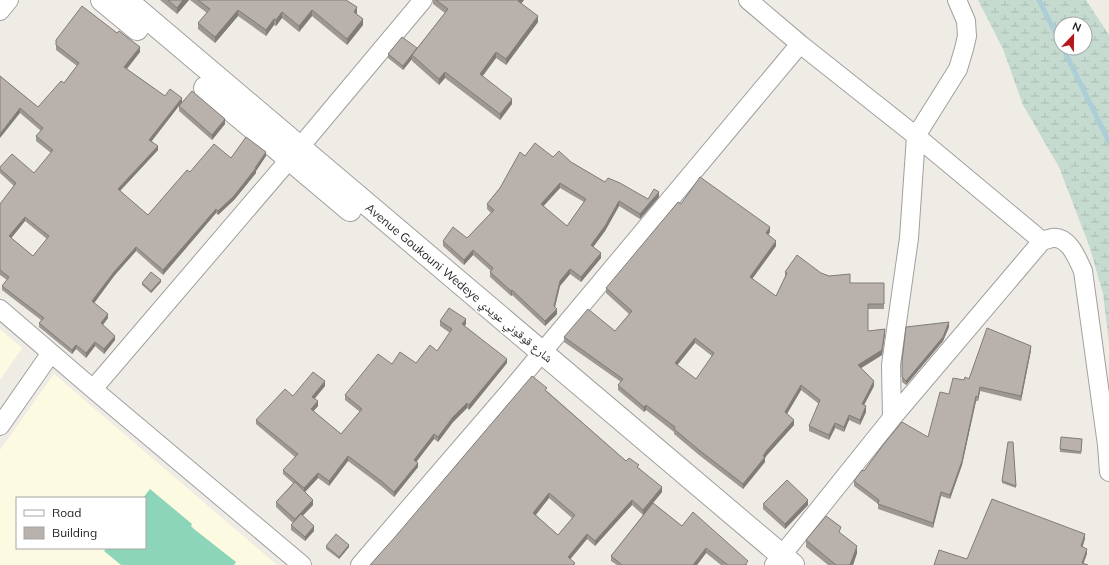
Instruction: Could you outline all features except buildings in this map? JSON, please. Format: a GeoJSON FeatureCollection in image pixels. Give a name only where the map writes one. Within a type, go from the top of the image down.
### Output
{"type":"FeatureCollection","features":[{"type":"Feature","properties":{"kind":"street"},"geometry":{"type":"LineString","coordinates":[[0,11],[9,0]]}},
{"type":"Feature","properties":{"kind":"street","name":"Avenue Goukouni Wedeye شارع قوقوني عويدي"},"geometry":{"type":"LineString","coordinates":[[102,0],[294,153],[780,563]]}},
{"type":"Feature","properties":{"kind":"street","name":"Avenue Goukouni Wedeye شارع قوقوني عويدي"},"geometry":{"type":"LineString","coordinates":[[126,0],[294,153]]}},
{"type":"Feature","properties":{"kind":"street"},"geometry":{"type":"LineString","coordinates":[[93,390],[423,0]]}},
{"type":"Feature","properties":{"kind":"street"},"geometry":{"type":"LineString","coordinates":[[748,0],[800,44],[916,136],[1042,241]]}},
{"type":"Feature","properties":{"kind":"street"},"geometry":{"type":"LineString","coordinates":[[892,418],[891,365],[909,238],[916,136],[958,69],[967,36],[966,20],[957,0]]}},
{"type":"Feature","properties":{"kind":"street"},"geometry":{"type":"LineString","coordinates":[[360,565],[537,358],[800,44]]}},
{"type":"Feature","properties":{"kind":"street"},"geometry":{"type":"LineString","coordinates":[[780,563],[892,418],[1042,241],[1052,238],[1061,240],[1070,246],[1083,271],[1107,445],[1109,472]]}},
{"type":"Feature","properties":{"kind":"street"},"geometry":{"type":"LineString","coordinates":[[0,308],[93,390],[302,565]]}},
{"type":"Feature","properties":{"kind":"street"},"geometry":{"type":"LineString","coordinates":[[0,426],[51,353]]}},
{"type":"Feature","properties":{"kind":"shaded area"},"geometry":{"type":"Polygon","coordinates":[[[0,329],[22,348],[0,380],[0,329]]]}},
{"type":"Feature","properties":{"kind":"shaded area"},"geometry":{"type":"Polygon","coordinates":[[[54,374],[277,565],[0,565],[0,450],[54,374]]]}},
{"type":"Feature","properties":{"kind":"green space"},"geometry":{"type":"Polygon","coordinates":[[[978,0],[1086,0],[1109,35],[1109,343],[1103,294],[1090,248],[1059,167],[1023,105],[1003,49],[978,0]]]}},
{"type":"Feature","properties":{"kind":"green space"},"geometry":{"type":"Polygon","coordinates":[[[150,489],[192,524],[191,526],[194,529],[236,562],[234,565],[121,565],[104,551],[106,549],[146,549],[146,497],[144,497],[150,489]]]}},
{"type":"Feature","properties":{"kind":"waterway"},"geometry":{"type":"LineString","coordinates":[[1039,0],[1053,28]]}},
{"type":"Feature","properties":{"kind":"waterway"},"geometry":{"type":"LineString","coordinates":[[1067,56],[1109,142]]}}]}
